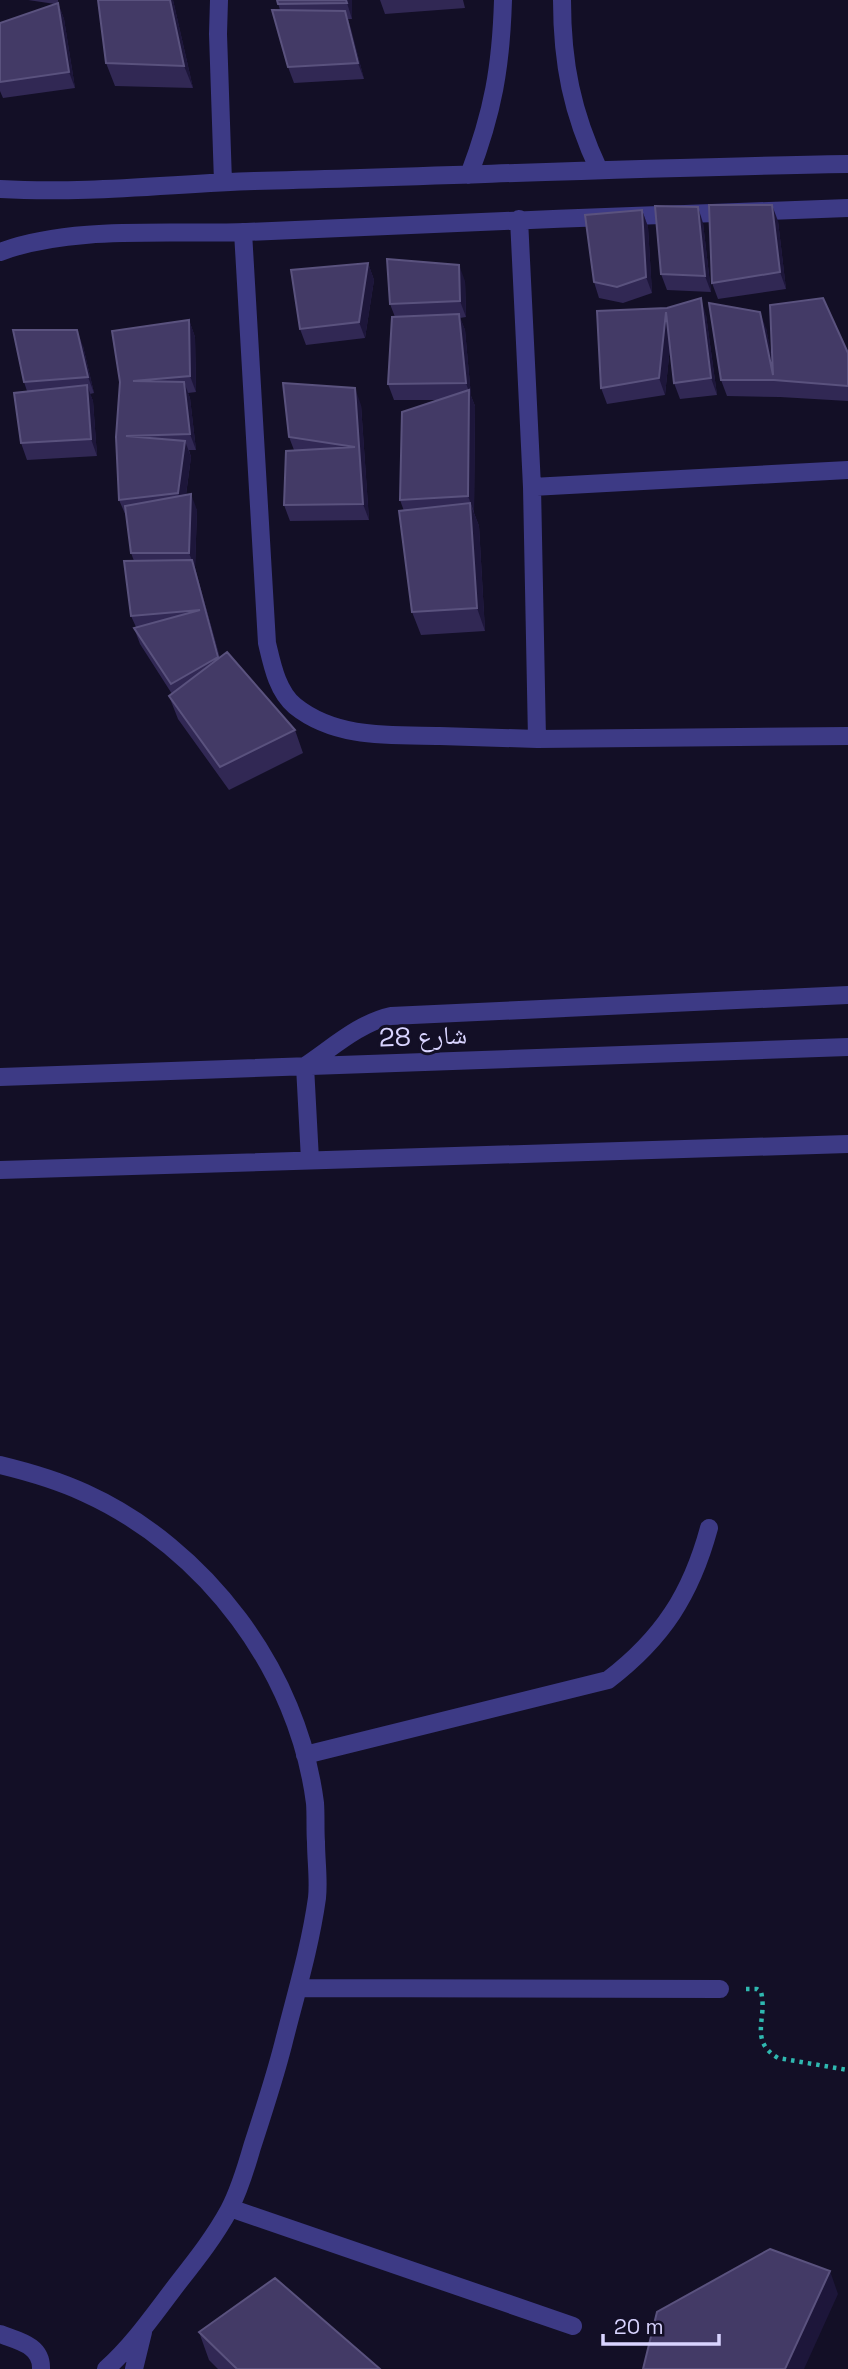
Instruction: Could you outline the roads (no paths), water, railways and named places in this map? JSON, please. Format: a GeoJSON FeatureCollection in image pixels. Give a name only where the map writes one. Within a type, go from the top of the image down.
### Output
{"type":"FeatureCollection","features":[{"type":"Feature","properties":{"kind":"street"},"geometry":{"type":"LineString","coordinates":[[219,0],[223,182]]}},
{"type":"Feature","properties":{"kind":"street"},"geometry":{"type":"LineString","coordinates":[[468,175],[484,133],[498,78],[503,0]]}},
{"type":"Feature","properties":{"kind":"street"},"geometry":{"type":"LineString","coordinates":[[562,0],[565,67],[570,91],[583,137],[599,170]]}},
{"type":"Feature","properties":{"kind":"street"},"geometry":{"type":"LineString","coordinates":[[0,189],[87,190],[223,182],[848,164]]}},
{"type":"Feature","properties":{"kind":"street"},"geometry":{"type":"LineString","coordinates":[[0,252],[39,241],[78,236],[848,208]]}},
{"type":"Feature","properties":{"kind":"street"},"geometry":{"type":"LineString","coordinates":[[519,219],[532,487],[537,739]]}},
{"type":"Feature","properties":{"kind":"street"},"geometry":{"type":"LineString","coordinates":[[243,232],[268,643],[275,676],[293,705],[340,729],[376,734],[537,739],[848,736]]}},
{"type":"Feature","properties":{"kind":"street"},"geometry":{"type":"LineString","coordinates":[[532,487],[848,470]]}},
{"type":"Feature","properties":{"kind":"street"},"geometry":{"type":"LineString","coordinates":[[310,1160],[305,1066],[364,1026],[391,1016],[848,995]]}},
{"type":"Feature","properties":{"kind":"street","name":"شارع 28"},"geometry":{"type":"LineString","coordinates":[[0,1077],[848,1047]]}},
{"type":"Feature","properties":{"kind":"street"},"geometry":{"type":"LineString","coordinates":[[0,1170],[848,1144]]}},
{"type":"Feature","properties":{"kind":"street"},"geometry":{"type":"LineString","coordinates":[[0,1465],[39,1475],[86,1493],[130,1518],[171,1547],[207,1581],[240,1620],[267,1662],[289,1707],[305,1755],[315,1804],[317,1897],[298,1988],[275,2076],[230,2208],[208,2244],[144,2328],[106,2369]]}},
{"type":"Feature","properties":{"kind":"street"},"geometry":{"type":"LineString","coordinates":[[305,1755],[608,1680],[645,1648],[668,1622],[686,1593],[700,1561],[709,1528]]}},
{"type":"Feature","properties":{"kind":"street"},"geometry":{"type":"LineString","coordinates":[[298,1988],[720,1989]]}},
{"type":"Feature","properties":{"kind":"street"},"geometry":{"type":"LineString","coordinates":[[230,2208],[573,2326]]}},
{"type":"Feature","properties":{"kind":"street"},"geometry":{"type":"LineString","coordinates":[[134,2369],[144,2328]]}},
{"type":"Feature","properties":{"kind":"street"},"geometry":{"type":"LineString","coordinates":[[0,2334],[35,2348],[41,2369]]}}]}
